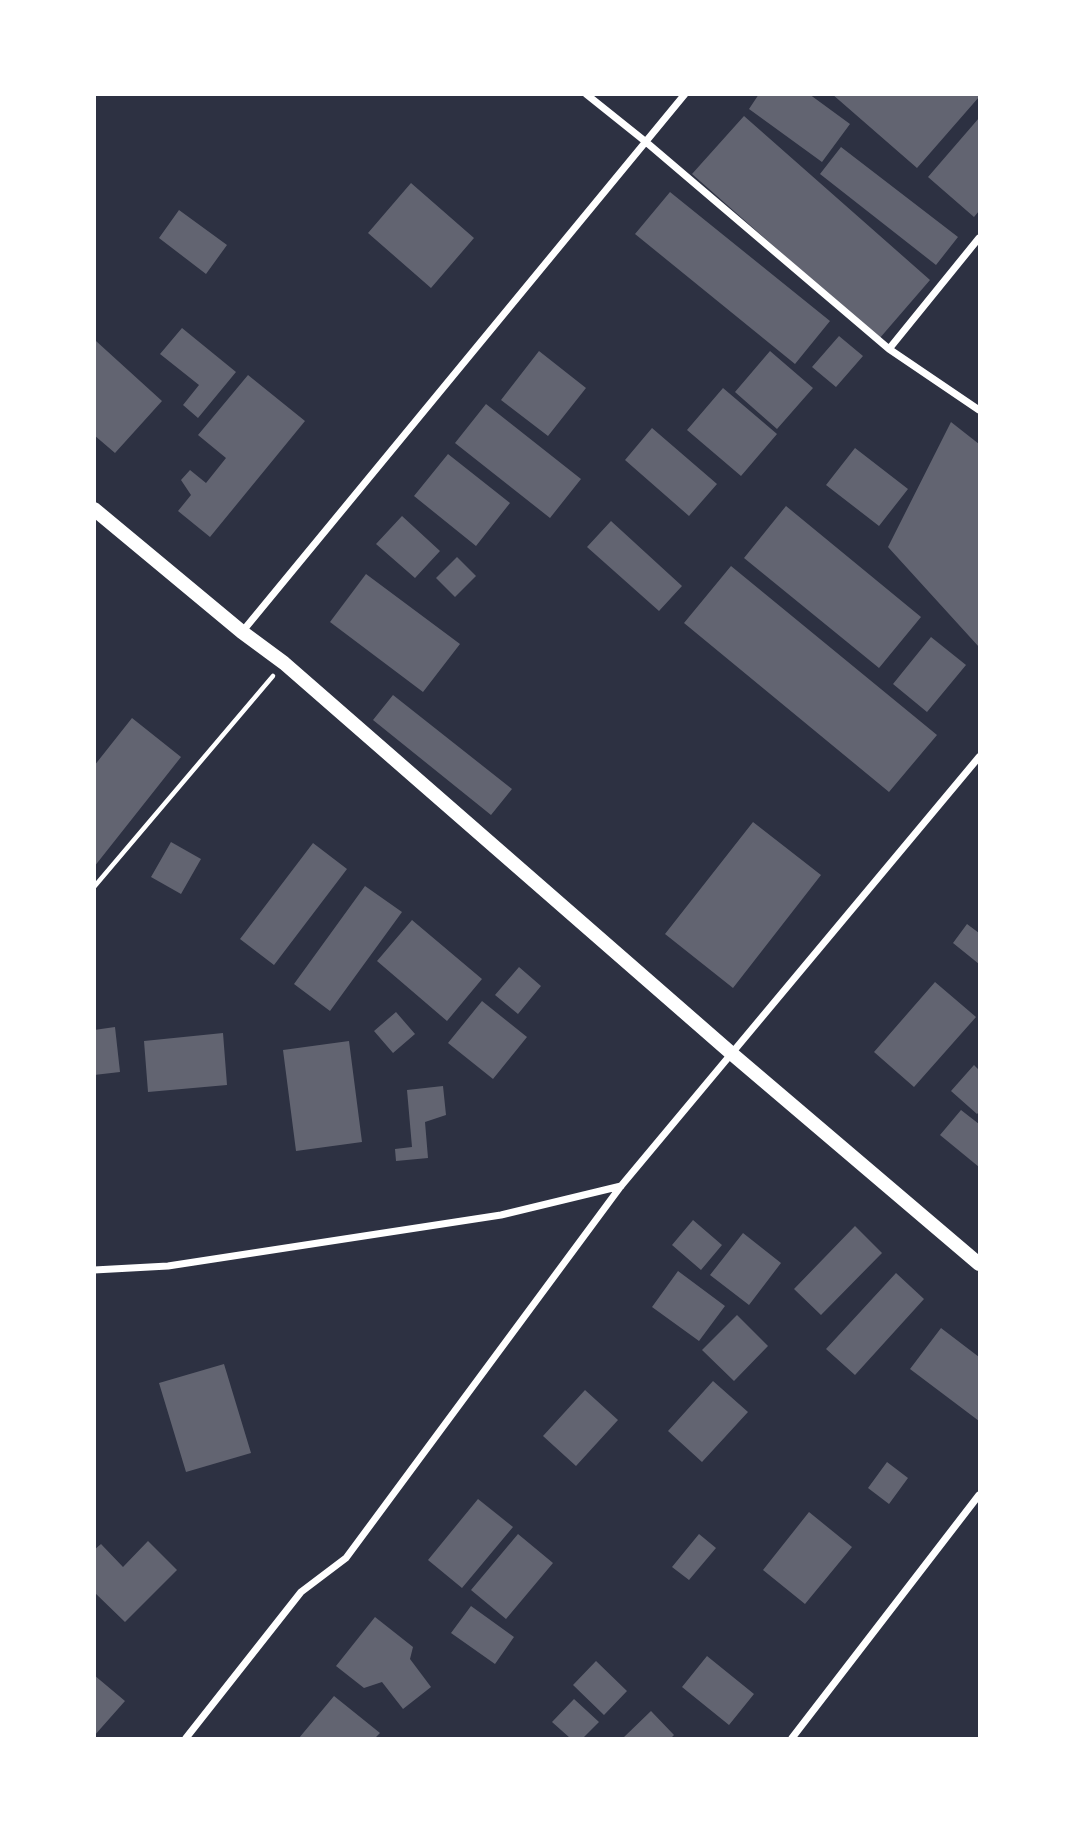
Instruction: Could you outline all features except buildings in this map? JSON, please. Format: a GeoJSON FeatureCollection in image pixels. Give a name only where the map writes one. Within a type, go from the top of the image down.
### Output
{"type":"FeatureCollection","features":[{"type":"Feature","properties":{"kind":"main road"},"geometry":{"type":"LineString","coordinates":[[94,509],[242,632],[284,663],[979,1264]]}},
{"type":"Feature","properties":{"kind":"street"},"geometry":{"type":"LineString","coordinates":[[586,94],[889,349],[979,410]]}},
{"type":"Feature","properties":{"kind":"street"},"geometry":{"type":"LineString","coordinates":[[242,632],[685,94]]}},
{"type":"Feature","properties":{"kind":"street"},"geometry":{"type":"LineString","coordinates":[[889,349],[979,238]]}},
{"type":"Feature","properties":{"kind":"street"},"geometry":{"type":"LineString","coordinates":[[186,1738],[301,1592],[346,1558],[621,1186],[979,757]]}},
{"type":"Feature","properties":{"kind":"street"},"geometry":{"type":"LineString","coordinates":[[94,1270],[168,1266],[501,1215],[621,1186]]}},
{"type":"Feature","properties":{"kind":"street"},"geometry":{"type":"LineString","coordinates":[[792,1738],[979,1495]]}},
{"type":"Feature","properties":{"kind":"path"},"geometry":{"type":"LineString","coordinates":[[94,887],[284,663]]}}]}
